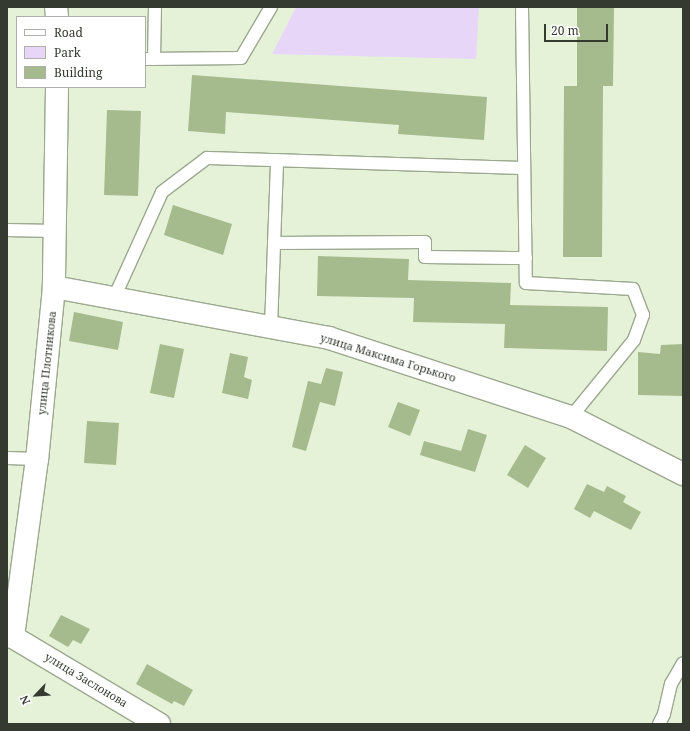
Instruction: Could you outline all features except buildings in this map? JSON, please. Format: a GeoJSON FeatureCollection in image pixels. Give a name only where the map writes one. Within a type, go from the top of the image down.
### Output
{"type":"FeatureCollection","features":[{"type":"Feature","properties":{"kind":"street","name":"улица Плотникова"},"geometry":{"type":"LineString","coordinates":[[13,637],[37,459],[54,287],[57,88]]}},
{"type":"Feature","properties":{"kind":"street","name":"улица Максима Горького"},"geometry":{"type":"LineString","coordinates":[[54,287],[329,338],[571,417],[683,474]]}},
{"type":"Feature","properties":{"kind":"street","name":"улица Заслонова"},"geometry":{"type":"LineString","coordinates":[[13,637],[159,724]]}},
{"type":"Feature","properties":{"kind":"lane"},"geometry":{"type":"LineString","coordinates":[[155,7],[149,59],[241,58],[271,7]]}},
{"type":"Feature","properties":{"kind":"lane"},"geometry":{"type":"LineString","coordinates":[[522,7],[526,283],[633,289],[643,315],[634,340],[571,417]]}},
{"type":"Feature","properties":{"kind":"lane"},"geometry":{"type":"LineString","coordinates":[[114,298],[162,192],[207,158],[524,168]]}},
{"type":"Feature","properties":{"kind":"lane"},"geometry":{"type":"LineString","coordinates":[[271,327],[277,160]]}},
{"type":"Feature","properties":{"kind":"lane"},"geometry":{"type":"LineString","coordinates":[[7,230],[54,231]]}},
{"type":"Feature","properties":{"kind":"lane"},"geometry":{"type":"LineString","coordinates":[[274,243],[425,242],[425,257],[526,258]]}},
{"type":"Feature","properties":{"kind":"lane"},"geometry":{"type":"LineString","coordinates":[[7,458],[37,459]]}},
{"type":"Feature","properties":{"kind":"lane"},"geometry":{"type":"LineString","coordinates":[[659,724],[664,714],[671,684],[683,664]]}},
{"type":"Feature","properties":{"kind":"green space"},"geometry":{"type":"Polygon","coordinates":[[[296,7],[479,7],[476,59],[272,54],[296,7]]]}}]}
